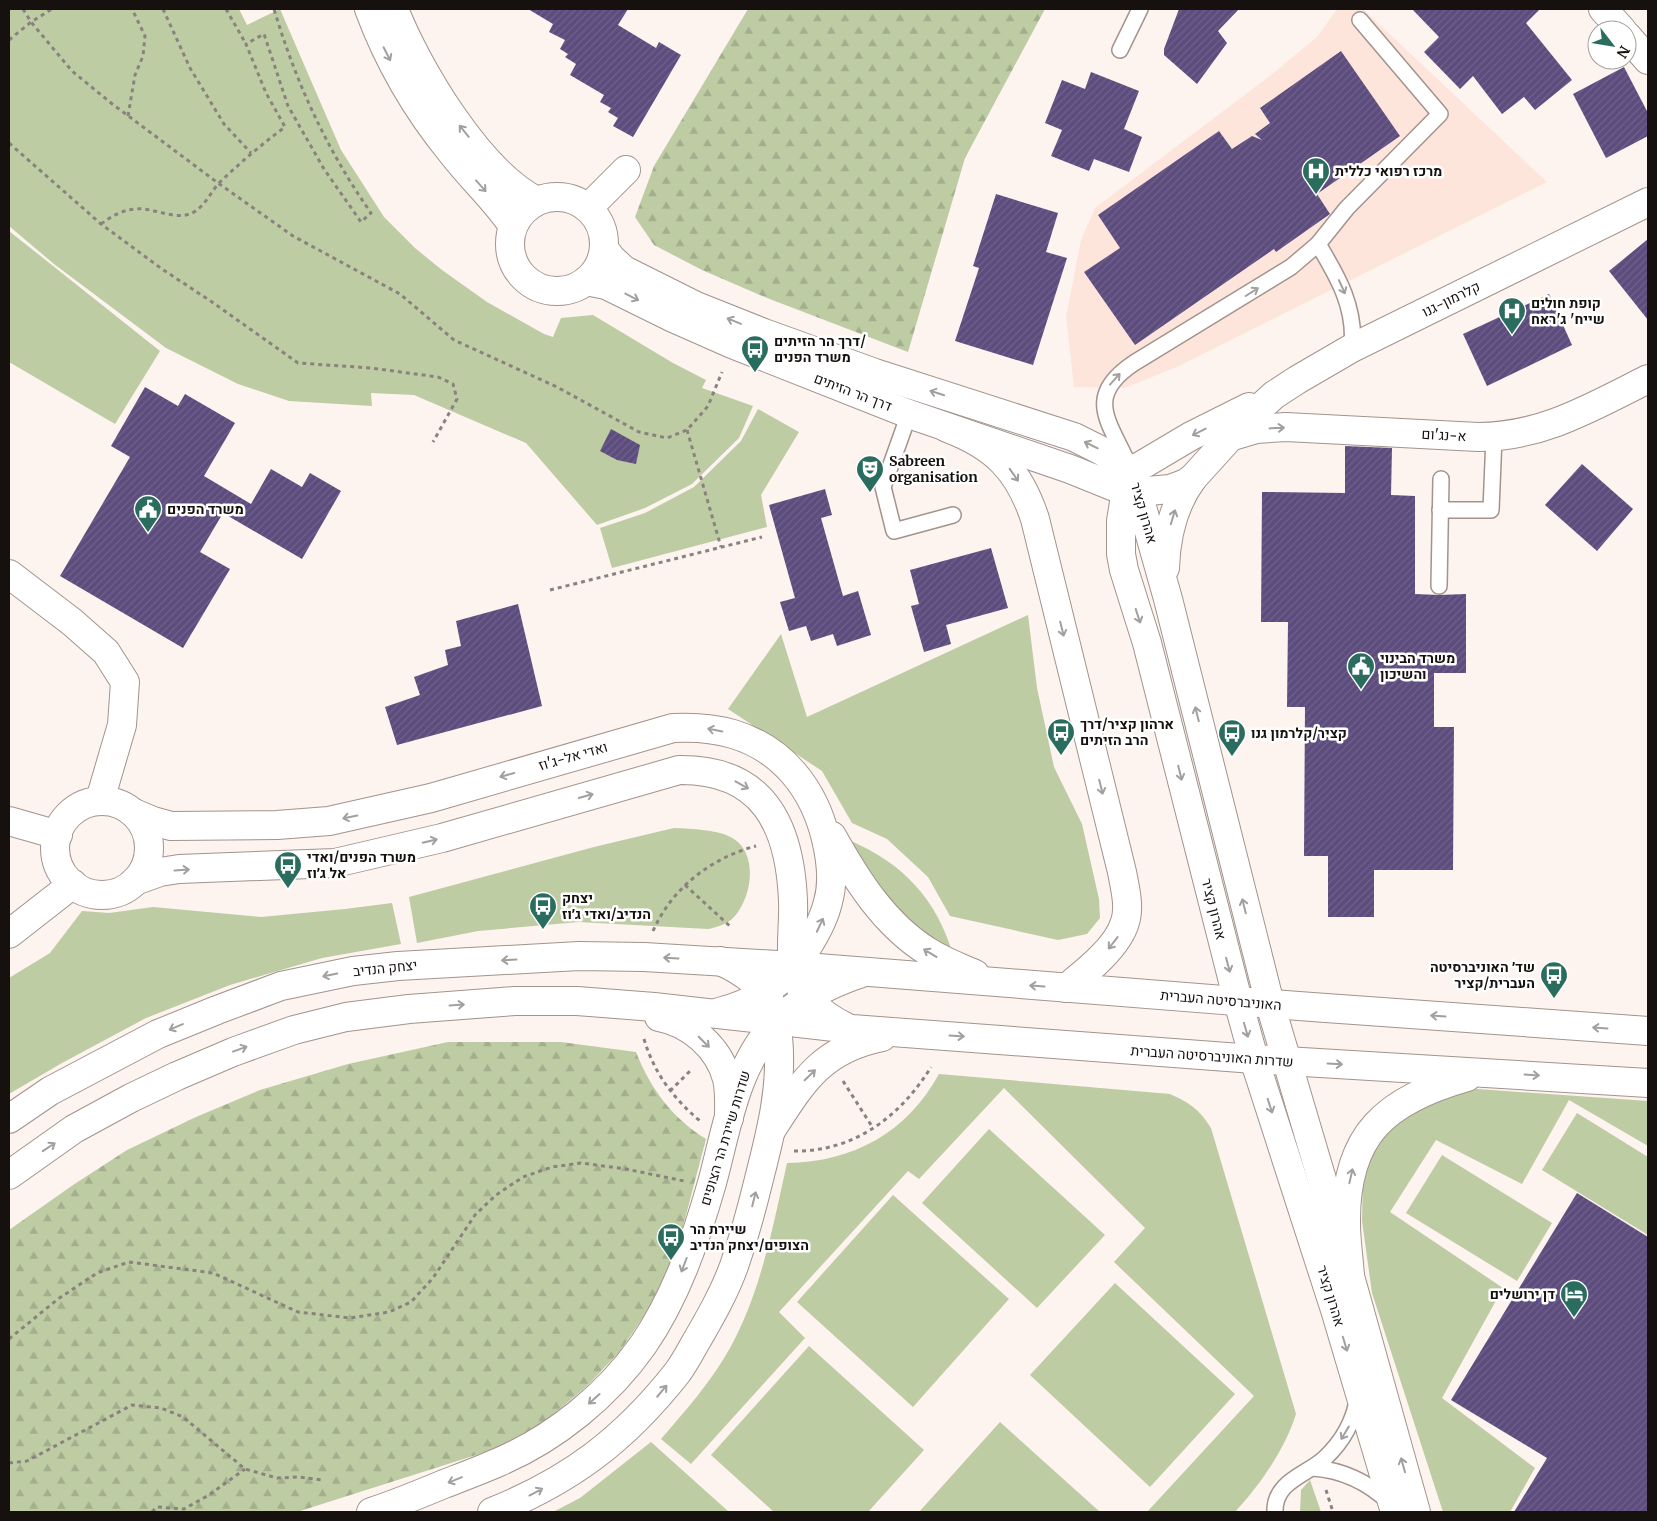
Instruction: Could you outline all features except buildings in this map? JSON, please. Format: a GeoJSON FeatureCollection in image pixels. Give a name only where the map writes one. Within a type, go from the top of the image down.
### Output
{"type":"FeatureCollection","features":[{"type":"Feature","properties":{"kind":"street"},"geometry":{"type":"LineString","coordinates":[[369,9],[380,39],[400,79],[422,115],[453,155],[491,196],[513,226]]}},
{"type":"Feature","properties":{"kind":"street"},"geometry":{"type":"LineString","coordinates":[[394,9],[426,75],[455,121],[504,178],[520,191],[537,201]]}},
{"type":"Feature","properties":{"kind":"street"},"geometry":{"type":"LineString","coordinates":[[1603,9],[1613,20]]}},
{"type":"Feature","properties":{"kind":"street"},"geometry":{"type":"LineString","coordinates":[[1637,47],[1648,60]]}},
{"type":"Feature","properties":{"kind":"street"},"geometry":{"type":"LineString","coordinates":[[588,208],[626,170]]}},
{"type":"Feature","properties":{"kind":"street"},"geometry":{"type":"LineString","coordinates":[[550,197],[576,200],[588,208],[598,220],[603,233],[604,248],[601,260],[595,272],[576,288],[556,291],[538,288],[518,272],[512,260],[509,248],[513,226],[519,215],[537,201],[550,197]]}},
{"type":"Feature","properties":{"kind":"street","name":"קלרמון-גנו"},"geometry":{"type":"LineString","coordinates":[[1132,484],[1191,436],[1274,395],[1352,348],[1643,207]]}},
{"type":"Feature","properties":{"kind":"street","name":"דרך הר הזיתים"},"geometry":{"type":"LineString","coordinates":[[604,248],[611,258],[624,270],[696,306],[838,360],[1074,437],[1102,451],[1132,484]]}},
{"type":"Feature","properties":{"kind":"street","name":"דרך הר הזיתים"},"geometry":{"type":"LineString","coordinates":[[586,281],[606,284],[673,318],[732,344],[909,414],[1070,469],[1132,484]]}},
{"type":"Feature","properties":{"kind":"street","name":"א-נג'ום"},"geometry":{"type":"LineString","coordinates":[[1229,437],[1256,429],[1286,427],[1494,437],[1529,432],[1549,426],[1572,417],[1648,379]]}},
{"type":"Feature","properties":{"kind":"street","name":"קלרמון-גנו"},"geometry":{"type":"LineString","coordinates":[[1132,484],[1170,489],[1178,487],[1192,478],[1229,437],[1274,395]]}},
{"type":"Feature","properties":{"kind":"street"},"geometry":{"type":"LineString","coordinates":[[947,428],[969,437],[998,456],[1017,478],[1029,502],[1035,519],[1122,872],[1127,914],[1121,932],[1101,957],[1066,988]]}},
{"type":"Feature","properties":{"kind":"street"},"geometry":{"type":"LineString","coordinates":[[1168,599],[1164,576],[1167,544],[1177,505],[1192,478]]}},
{"type":"Feature","properties":{"kind":"street","name":"אהרון קציר"},"geometry":{"type":"LineString","coordinates":[[1132,484],[1168,599],[1270,1004],[1350,1277],[1402,1510]]}},
{"type":"Feature","properties":{"kind":"street","name":"אהרון קציר"},"geometry":{"type":"LineString","coordinates":[[1132,484],[1120,528],[1124,570],[1147,643],[1254,1059],[1310,1231],[1358,1388],[1402,1510]]}},
{"type":"Feature","properties":{"kind":"street"},"geometry":{"type":"LineString","coordinates":[[9,574],[72,622],[106,652],[125,682],[122,725],[100,800]]}},
{"type":"Feature","properties":{"kind":"street","name":"ואדי אל-ג'וז"},"geometry":{"type":"LineString","coordinates":[[134,813],[171,826],[277,825],[329,821],[431,798],[673,728],[699,727],[734,734],[763,747],[784,762],[804,785],[818,810],[830,853],[832,876],[823,919],[815,936],[784,978],[765,993],[742,1006],[713,1014]]}},
{"type":"Feature","properties":{"kind":"street"},"geometry":{"type":"LineString","coordinates":[[135,881],[160,872],[179,869],[334,863],[442,838],[679,770],[696,770],[721,775],[749,789],[764,803],[779,828],[791,874],[794,966],[799,981],[808,998],[827,1016],[852,1030]]}},
{"type":"Feature","properties":{"kind":"street"},"geometry":{"type":"LineString","coordinates":[[100,800],[124,806],[134,813],[144,826],[149,840],[149,856],[144,870],[135,881],[124,889],[112,894],[84,891],[73,884],[64,874],[58,862],[56,848],[58,835],[64,821],[74,811],[86,804],[100,800]]}},
{"type":"Feature","properties":{"kind":"street"},"geometry":{"type":"LineString","coordinates":[[818,810],[867,894],[897,927],[926,950],[951,964],[1008,983]]}},
{"type":"Feature","properties":{"kind":"street"},"geometry":{"type":"LineString","coordinates":[[9,821],[58,835]]}},
{"type":"Feature","properties":{"kind":"street"},"geometry":{"type":"LineString","coordinates":[[9,934],[73,884]]}},
{"type":"Feature","properties":{"kind":"street","name":"יצחק הנדיב"},"geometry":{"type":"LineString","coordinates":[[9,1119],[50,1091],[142,1042],[217,1010],[281,986],[353,971],[426,964],[579,956],[644,957],[794,966]]}},
{"type":"Feature","properties":{"kind":"street"},"geometry":{"type":"LineString","coordinates":[[492,1512],[518,1502],[559,1480],[590,1460],[627,1429],[678,1371],[701,1333],[733,1268],[745,1233],[772,1129],[779,1075],[779,1044],[775,1012],[765,993],[750,978],[734,967],[720,961]]}},
{"type":"Feature","properties":{"kind":"street","name":"האוניברסיטה העברית"},"geometry":{"type":"LineString","coordinates":[[794,966],[1270,1004],[1648,1031]]}},
{"type":"Feature","properties":{"kind":"street","name":"שדרות שיירת הר הצופים"},"geometry":{"type":"LineString","coordinates":[[371,1512],[500,1462],[564,1425],[597,1397],[643,1345],[663,1311],[682,1269],[711,1186],[716,1121],[755,1051],[777,1022],[808,998],[845,978],[864,972]]}},
{"type":"Feature","properties":{"kind":"street"},"geometry":{"type":"LineString","coordinates":[[9,1174],[74,1129],[177,1076],[294,1030],[346,1017],[409,1009],[515,1001],[577,1001],[654,1007],[777,1022]]}},
{"type":"Feature","properties":{"kind":"street"},"geometry":{"type":"LineString","coordinates":[[577,1001],[672,1020],[688,1028],[711,1049],[722,1067],[729,1093],[716,1121]]}},
{"type":"Feature","properties":{"kind":"street","name":"שדרות האוניברסיטה העברית"},"geometry":{"type":"LineString","coordinates":[[777,1022],[852,1030],[908,1032],[1254,1059],[1648,1083]]}},
{"type":"Feature","properties":{"kind":"street"},"geometry":{"type":"LineString","coordinates":[[772,1129],[799,1086],[828,1059],[848,1047],[868,1040],[908,1032]]}},
{"type":"Feature","properties":{"kind":"street"},"geometry":{"type":"LineString","coordinates":[[1350,1277],[1346,1224],[1348,1191],[1353,1166],[1367,1135],[1383,1117],[1404,1102],[1445,1084],[1483,1072]]}},
{"type":"Feature","properties":{"kind":"lane"},"geometry":{"type":"LineString","coordinates":[[1120,50],[1140,9]]}},
{"type":"Feature","properties":{"kind":"lane"},"geometry":{"type":"LineString","coordinates":[[1132,484],[1106,411],[1106,394],[1112,382],[1123,370],[1291,267],[1318,244],[1347,208],[1440,114],[1360,20]]}},
{"type":"Feature","properties":{"kind":"lane"},"geometry":{"type":"LineString","coordinates":[[1318,244],[1345,292],[1352,321],[1352,348]]}},
{"type":"Feature","properties":{"kind":"lane"},"geometry":{"type":"LineString","coordinates":[[909,414],[883,487],[894,531],[953,514]]}},
{"type":"Feature","properties":{"kind":"lane"},"geometry":{"type":"LineString","coordinates":[[1440,510],[1490,510],[1494,437]]}},
{"type":"Feature","properties":{"kind":"lane"},"geometry":{"type":"LineString","coordinates":[[1439,586],[1441,479]]}},
{"type":"Feature","properties":{"kind":"lane"},"geometry":{"type":"LineString","coordinates":[[1275,1512],[1277,1498],[1288,1482],[1314,1468],[1328,1455],[1346,1430],[1355,1408],[1358,1388]]}},
{"type":"Feature","properties":{"kind":"lane"},"geometry":{"type":"LineString","coordinates":[[1314,1468],[1352,1477],[1402,1510]]}},
{"type":"Feature","properties":{"kind":"path"},"geometry":{"type":"LineString","coordinates":[[22,9],[72,71],[128,116],[293,236],[400,294],[454,340],[557,386],[638,432],[667,438],[687,430],[708,406],[722,372]]}},
{"type":"Feature","properties":{"kind":"path"},"geometry":{"type":"LineString","coordinates":[[9,40],[31,22],[52,9]]}},
{"type":"Feature","properties":{"kind":"path"},"geometry":{"type":"LineString","coordinates":[[128,116],[135,75],[143,56],[145,36],[132,9]]}},
{"type":"Feature","properties":{"kind":"path"},"geometry":{"type":"LineString","coordinates":[[163,9],[190,68],[224,124],[250,154]]}},
{"type":"Feature","properties":{"kind":"path"},"geometry":{"type":"LineString","coordinates":[[101,224],[118,212],[137,208],[178,215],[192,213],[201,206],[218,183],[250,154],[285,127],[266,93],[246,44],[226,9]]}},
{"type":"Feature","properties":{"kind":"path"},"geometry":{"type":"LineString","coordinates":[[246,44],[264,34],[288,106],[324,168],[361,222],[372,214],[352,186],[324,137],[288,55],[274,9]]}},
{"type":"Feature","properties":{"kind":"path"},"geometry":{"type":"LineString","coordinates":[[9,143],[101,224],[162,269],[298,363],[371,368],[438,377],[453,384],[457,399],[433,442]]}},
{"type":"Feature","properties":{"kind":"path"},"geometry":{"type":"LineString","coordinates":[[687,430],[721,547]]}},
{"type":"Feature","properties":{"kind":"path"},"geometry":{"type":"LineString","coordinates":[[550,590],[762,537]]}},
{"type":"Feature","properties":{"kind":"path"},"geometry":{"type":"LineString","coordinates":[[652,932],[663,913],[685,885],[714,863],[730,854],[764,844]]}},
{"type":"Feature","properties":{"kind":"path"},"geometry":{"type":"LineString","coordinates":[[685,885],[732,928]]}},
{"type":"Feature","properties":{"kind":"path"},"geometry":{"type":"LineString","coordinates":[[642,1033],[655,1067],[670,1091],[687,1110],[716,1121]]}},
{"type":"Feature","properties":{"kind":"path"},"geometry":{"type":"LineString","coordinates":[[792,1151],[819,1149],[862,1135],[895,1113],[922,1082],[931,1067]]}},
{"type":"Feature","properties":{"kind":"path"},"geometry":{"type":"LineString","coordinates":[[670,1091],[691,1070]]}},
{"type":"Feature","properties":{"kind":"path"},"geometry":{"type":"LineString","coordinates":[[840,1077],[873,1128]]}},
{"type":"Feature","properties":{"kind":"path"},"geometry":{"type":"LineString","coordinates":[[9,1339],[58,1299],[97,1273],[129,1262],[213,1273],[298,1312],[350,1318],[389,1312],[411,1302],[432,1278],[475,1215],[496,1195],[523,1177],[552,1167],[581,1163],[626,1169],[711,1186]]}},
{"type":"Feature","properties":{"kind":"path"},"geometry":{"type":"LineString","coordinates":[[9,1463],[27,1461],[132,1405],[161,1408],[184,1417],[245,1469],[277,1478],[299,1477],[322,1480]]}},
{"type":"Feature","properties":{"kind":"path"},"geometry":{"type":"LineString","coordinates":[[152,1512],[157,1507],[184,1509],[245,1469]]}},
{"type":"Feature","properties":{"kind":"path"},"geometry":{"type":"LineString","coordinates":[[1326,1488],[1333,1512]]}},
{"type":"Feature","properties":{"kind":"shaded area","name":"מרכז רפואי כללית"},"geometry":{"type":"Polygon","coordinates":[[[1337,9],[1363,9],[1547,182],[1179,366],[1125,388],[1074,387],[1066,317],[1081,240],[1095,208],[1271,75],[1317,37],[1337,9]]]}},
{"type":"Feature","properties":{"kind":"green space"},"geometry":{"type":"Polygon","coordinates":[[[9,9],[239,9],[247,25],[280,9],[341,150],[384,217],[415,248],[487,302],[544,334],[553,337],[561,318],[593,315],[673,363],[706,380],[702,388],[753,406],[739,438],[692,484],[645,508],[597,525],[526,443],[414,395],[371,393],[372,406],[289,401],[238,384],[166,348],[54,264],[9,226],[9,9]]]}},
{"type":"Feature","properties":{"kind":"green space"},"geometry":{"type":"Polygon","coordinates":[[[748,9],[1045,9],[965,158],[908,352],[767,298],[702,270],[654,245],[635,217],[654,166],[748,9]]]}},
{"type":"Feature","properties":{"kind":"green space"},"geometry":{"type":"Polygon","coordinates":[[[9,231],[160,351],[115,424],[9,362],[9,231]]]}},
{"type":"Feature","properties":{"kind":"green space"},"geometry":{"type":"Polygon","coordinates":[[[758,409],[799,432],[761,495],[767,527],[612,568],[600,528],[645,513],[694,487],[741,441],[758,409]]]}},
{"type":"Feature","properties":{"kind":"green space"},"geometry":{"type":"Polygon","coordinates":[[[1028,615],[1037,688],[1054,767],[1082,824],[1099,899],[1100,918],[1087,934],[1058,940],[950,916],[928,877],[887,839],[852,823],[822,771],[728,709],[781,634],[807,717],[1028,615]]]}},
{"type":"Feature","properties":{"kind":"green space"},"geometry":{"type":"Polygon","coordinates":[[[674,828],[721,833],[734,839],[742,846],[747,855],[750,876],[745,898],[735,916],[726,923],[708,929],[579,922],[478,931],[417,943],[409,897],[594,847],[674,828]]]}},
{"type":"Feature","properties":{"kind":"green space"},"geometry":{"type":"Polygon","coordinates":[[[849,840],[886,860],[916,886],[938,918],[954,958],[893,913],[849,840]]]}},
{"type":"Feature","properties":{"kind":"green space"},"geometry":{"type":"Polygon","coordinates":[[[392,903],[401,944],[322,958],[230,985],[146,1018],[9,1094],[9,978],[50,953],[82,911],[109,913],[153,907],[261,917],[392,903]]]}},
{"type":"Feature","properties":{"kind":"green space"},"geometry":{"type":"Polygon","coordinates":[[[448,1042],[561,1042],[636,1052],[655,1090],[683,1122],[706,1139],[676,1253],[654,1301],[620,1351],[586,1387],[545,1421],[495,1449],[297,1512],[9,1512],[9,1230],[127,1150],[196,1117],[260,1090],[348,1064],[448,1042]]]}},
{"type":"Feature","properties":{"kind":"green space"},"geometry":{"type":"Polygon","coordinates":[[[939,1074],[1170,1094],[1194,1107],[1207,1121],[1211,1128],[1296,1414],[1271,1466],[1235,1512],[1147,1512],[1254,1396],[1114,1262],[1145,1228],[1004,1088],[919,1179],[908,1171],[779,1312],[805,1338],[691,1464],[661,1439],[715,1372],[741,1327],[765,1258],[787,1163],[835,1157],[856,1150],[876,1140],[895,1127],[911,1112],[939,1074]]]}},
{"type":"Feature","properties":{"kind":"green space"},"geometry":{"type":"Polygon","coordinates":[[[1464,1088],[1648,1101],[1648,1146],[1569,1100],[1522,1184],[1436,1140],[1390,1212],[1503,1288],[1442,1398],[1535,1468],[1510,1512],[1443,1512],[1372,1293],[1362,1221],[1363,1177],[1373,1148],[1397,1120],[1464,1088]]]}},
{"type":"Feature","properties":{"kind":"green space"},"geometry":{"type":"Polygon","coordinates":[[[1577,1113],[1648,1157],[1648,1235],[1542,1170],[1577,1113]]]}},
{"type":"Feature","properties":{"kind":"green space"},"geometry":{"type":"Polygon","coordinates":[[[989,1129],[1105,1235],[1037,1308],[922,1203],[989,1129]]]}},
{"type":"Feature","properties":{"kind":"green space"},"geometry":{"type":"Polygon","coordinates":[[[1442,1155],[1552,1223],[1517,1281],[1406,1213],[1442,1155]]]}},
{"type":"Feature","properties":{"kind":"green space"},"geometry":{"type":"Polygon","coordinates":[[[893,1195],[1009,1299],[913,1407],[797,1302],[893,1195]]]}},
{"type":"Feature","properties":{"kind":"green space"},"geometry":{"type":"Polygon","coordinates":[[[1115,1283],[1235,1394],[1150,1487],[1030,1375],[1115,1283]]]}},
{"type":"Feature","properties":{"kind":"green space"},"geometry":{"type":"Polygon","coordinates":[[[809,1346],[924,1450],[868,1512],[774,1512],[711,1455],[809,1346]]]}},
{"type":"Feature","properties":{"kind":"green space"},"geometry":{"type":"Polygon","coordinates":[[[1000,1422],[1100,1512],[919,1512],[1000,1422]]]}},
{"type":"Feature","properties":{"kind":"green space"},"geometry":{"type":"Polygon","coordinates":[[[651,1442],[729,1512],[553,1512],[580,1498],[651,1442]]]}},
{"type":"Feature","properties":{"kind":"green space"},"geometry":{"type":"Polygon","coordinates":[[[1310,1480],[1321,1512],[1300,1512],[1301,1490],[1310,1480]]]}},
{"type":"Feature","properties":{"kind":"place","name":"מרכז רפואי כללית"},"geometry":{"type":"Point","coordinates":[1316,195]}},
{"type":"Feature","properties":{"kind":"place","name":"קופת חולים שייח' ג'ראח"},"geometry":{"type":"Point","coordinates":[1512,335]}},
{"type":"Feature","properties":{"kind":"place","name":"דרך הר הזיתים/ משרד הפנים"},"geometry":{"type":"Point","coordinates":[755,373]}},
{"type":"Feature","properties":{"kind":"place","name":"Sabreen organisation"},"geometry":{"type":"Point","coordinates":[870,493]}},
{"type":"Feature","properties":{"kind":"place","name":"משרד הפנים"},"geometry":{"type":"Point","coordinates":[148,533]}},
{"type":"Feature","properties":{"kind":"place","name":"משרד הבינוי והשיכון"},"geometry":{"type":"Point","coordinates":[1361,690]}},
{"type":"Feature","properties":{"kind":"place","name":"ארהון קציר/דרך הרב הזיתים"},"geometry":{"type":"Point","coordinates":[1061,756]}},
{"type":"Feature","properties":{"kind":"place","name":"קציר/קלרמון גנו"},"geometry":{"type":"Point","coordinates":[1232,757]}},
{"type":"Feature","properties":{"kind":"place","name":"משרד הפנים/ואדי אל ג׳וז"},"geometry":{"type":"Point","coordinates":[288,889]}},
{"type":"Feature","properties":{"kind":"place","name":"יצחק הנדיב/ואדי ג׳וז"},"geometry":{"type":"Point","coordinates":[543,930]}},
{"type":"Feature","properties":{"kind":"place","name":"שד׳ האוניברסיטה העברית/קציר"},"geometry":{"type":"Point","coordinates":[1554,999]}},
{"type":"Feature","properties":{"kind":"place","name":"שיירת הר הצופים/יצחק הנדיב"},"geometry":{"type":"Point","coordinates":[671,1261]}},
{"type":"Feature","properties":{"kind":"place","name":"דן ירושלים"},"geometry":{"type":"Point","coordinates":[1574,1318]}}]}
